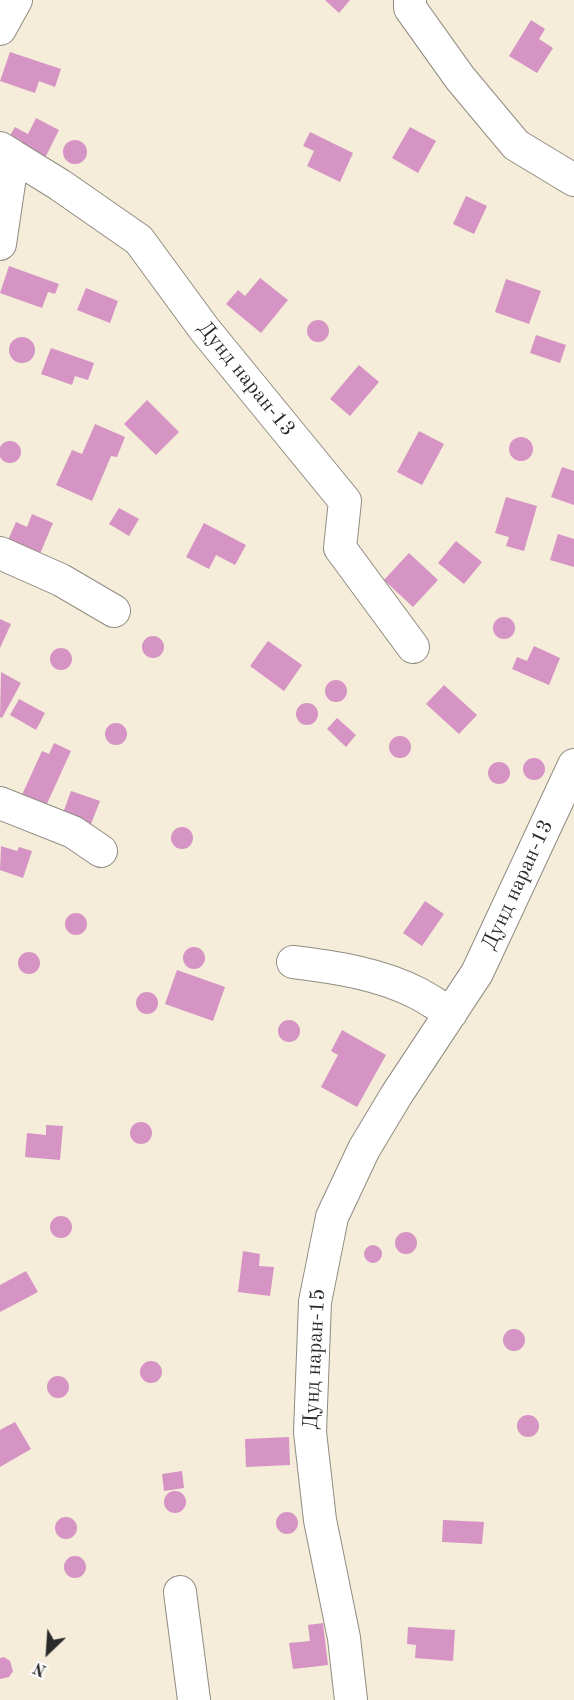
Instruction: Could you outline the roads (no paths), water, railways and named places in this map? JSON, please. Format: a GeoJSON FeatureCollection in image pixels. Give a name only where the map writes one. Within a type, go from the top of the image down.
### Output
{"type":"FeatureCollection","features":[{"type":"Feature","properties":{"kind":"street"},"geometry":{"type":"LineString","coordinates":[[0,28],[16,0]]}},
{"type":"Feature","properties":{"kind":"street"},"geometry":{"type":"LineString","coordinates":[[410,0],[410,8],[460,78],[516,145],[574,180]]}},
{"type":"Feature","properties":{"kind":"street"},"geometry":{"type":"LineString","coordinates":[[0,244],[7,152]]}},
{"type":"Feature","properties":{"kind":"street","name":"Дунд наран-13"},"geometry":{"type":"LineString","coordinates":[[7,152],[60,185],[139,240],[205,330],[345,501],[340,548],[412,647]]}},
{"type":"Feature","properties":{"kind":"street"},"geometry":{"type":"LineString","coordinates":[[0,553],[61,580],[114,610]]}},
{"type":"Feature","properties":{"kind":"street","name":"Дунд наран-13"},"geometry":{"type":"LineString","coordinates":[[477,973],[574,765]]}},
{"type":"Feature","properties":{"kind":"street"},"geometry":{"type":"LineString","coordinates":[[0,803],[73,832],[101,850]]}},
{"type":"Feature","properties":{"kind":"street"},"geometry":{"type":"LineString","coordinates":[[293,962],[376,978],[417,993],[451,1013]]}},
{"type":"Feature","properties":{"kind":"street","name":"Дунд наран-15"},"geometry":{"type":"LineString","coordinates":[[351,1700],[344,1638],[320,1520],[310,1432],[315,1302],[332,1217],[364,1149],[477,973]]}},
{"type":"Feature","properties":{"kind":"street"},"geometry":{"type":"LineString","coordinates":[[180,1592],[194,1700]]}}]}
